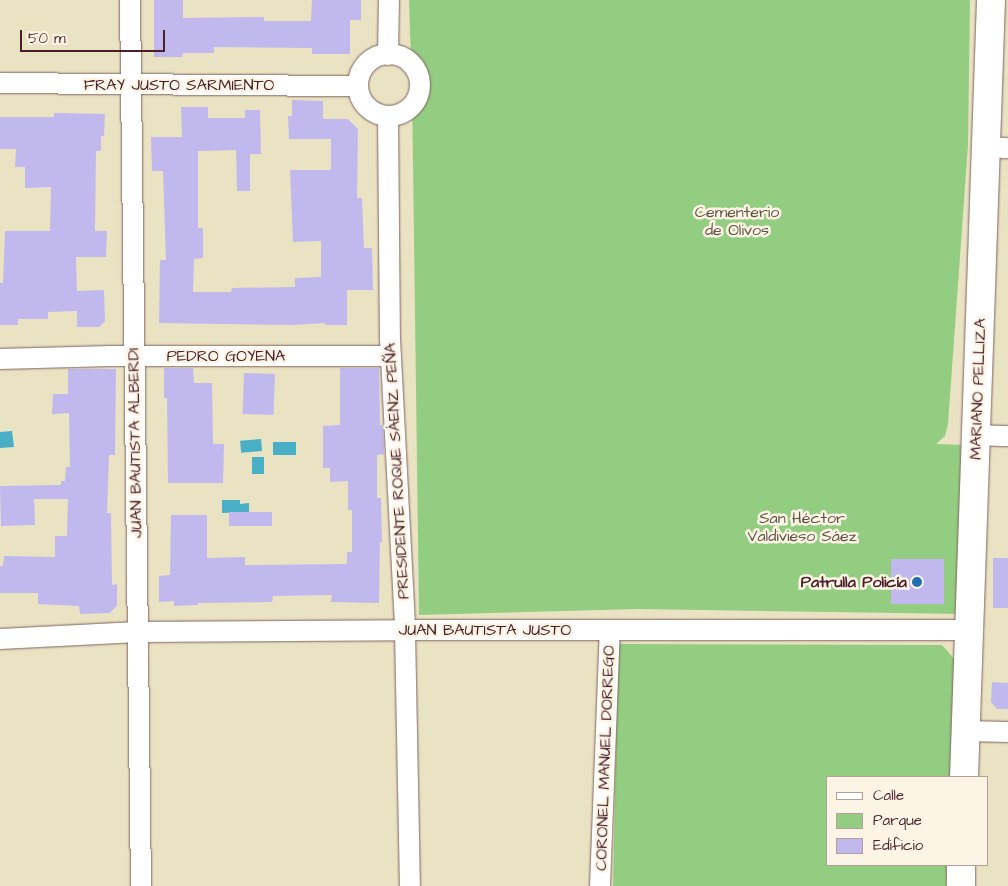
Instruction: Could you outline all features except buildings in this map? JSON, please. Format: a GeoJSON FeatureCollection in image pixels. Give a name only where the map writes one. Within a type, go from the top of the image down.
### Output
{"type":"FeatureCollection","features":[{"type":"Feature","properties":{"kind":"street","name":"JUAN BAUTISTA ALBERDI"},"geometry":{"type":"LineString","coordinates":[[130,0],[140,886]]}},
{"type":"Feature","properties":{"kind":"street"},"geometry":{"type":"LineString","coordinates":[[388,55],[389,0]]}},
{"type":"Feature","properties":{"kind":"street","name":"MARIANO PELLIZA"},"geometry":{"type":"LineString","coordinates":[[964,776],[976,435],[997,147],[991,0]]}},
{"type":"Feature","properties":{"kind":"street"},"geometry":{"type":"LineString","coordinates":[[388,55],[398,56],[410,64],[417,71],[420,86],[413,104],[398,115],[388,116],[371,110],[364,103],[358,86],[364,68],[378,56],[388,55]]}},
{"type":"Feature","properties":{"kind":"street","name":"FRAY JUSTO SARMIENTO"},"geometry":{"type":"LineString","coordinates":[[0,83],[358,86]]}},
{"type":"Feature","properties":{"kind":"street","name":"PRESIDENTE ROQUE SÁENZ PEÑA"},"geometry":{"type":"LineString","coordinates":[[388,116],[391,356],[405,630],[410,886]]}},
{"type":"Feature","properties":{"kind":"street","name":"PEDRO GOYENA"},"geometry":{"type":"LineString","coordinates":[[0,359],[135,356],[391,356]]}},
{"type":"Feature","properties":{"kind":"street"},"geometry":{"type":"LineString","coordinates":[[976,435],[1008,436]]}},
{"type":"Feature","properties":{"kind":"street","name":"CORONEL MANUEL DORREGO"},"geometry":{"type":"LineString","coordinates":[[600,886],[610,630]]}},
{"type":"Feature","properties":{"kind":"street","name":"JUAN BAUTISTA JUSTO"},"geometry":{"type":"LineString","coordinates":[[0,639],[138,632],[969,630]]}},
{"type":"Feature","properties":{"kind":"street"},"geometry":{"type":"LineString","coordinates":[[966,731],[1008,732]]}},
{"type":"Feature","properties":{"kind":"street"},"geometry":{"type":"LineString","coordinates":[[960,886],[961,866]]}},
{"type":"Feature","properties":{"kind":"green space","name":"Cementerio de Olivos"},"geometry":{"type":"Polygon","coordinates":[[[409,0],[970,0],[968,145],[948,424],[945,436],[936,444],[964,445],[965,614],[638,609],[419,615],[412,89],[409,0]]]}},
{"type":"Feature","properties":{"kind":"green space"},"geometry":{"type":"Polygon","coordinates":[[[618,644],[942,645],[957,662],[951,776],[826,776],[826,866],[947,866],[946,886],[613,886],[618,644]]]}},
{"type":"Feature","properties":{"kind":"water"},"geometry":{"type":"Polygon","coordinates":[[[12,431],[14,447],[0,448],[0,432],[12,431]]]}},
{"type":"Feature","properties":{"kind":"water"},"geometry":{"type":"Polygon","coordinates":[[[261,439],[262,451],[241,453],[240,441],[261,439]]]}},
{"type":"Feature","properties":{"kind":"water"},"geometry":{"type":"Polygon","coordinates":[[[273,442],[296,442],[296,455],[273,455],[273,442]]]}},
{"type":"Feature","properties":{"kind":"water"},"geometry":{"type":"Polygon","coordinates":[[[252,457],[264,457],[264,474],[252,474],[252,457]]]}},
{"type":"Feature","properties":{"kind":"water"},"geometry":{"type":"Polygon","coordinates":[[[222,500],[240,500],[240,504],[249,503],[249,512],[222,513],[222,500]]]}},
{"type":"Feature","properties":{"kind":"place","name":"Patrulla Policía"},"geometry":{"type":"Point","coordinates":[917,582]}},
{"type":"Feature","properties":{"kind":"park label","name":"San Héctor Valdivieso Sáez"},"geometry":{"type":"Point","coordinates":[802,527]}}]}
